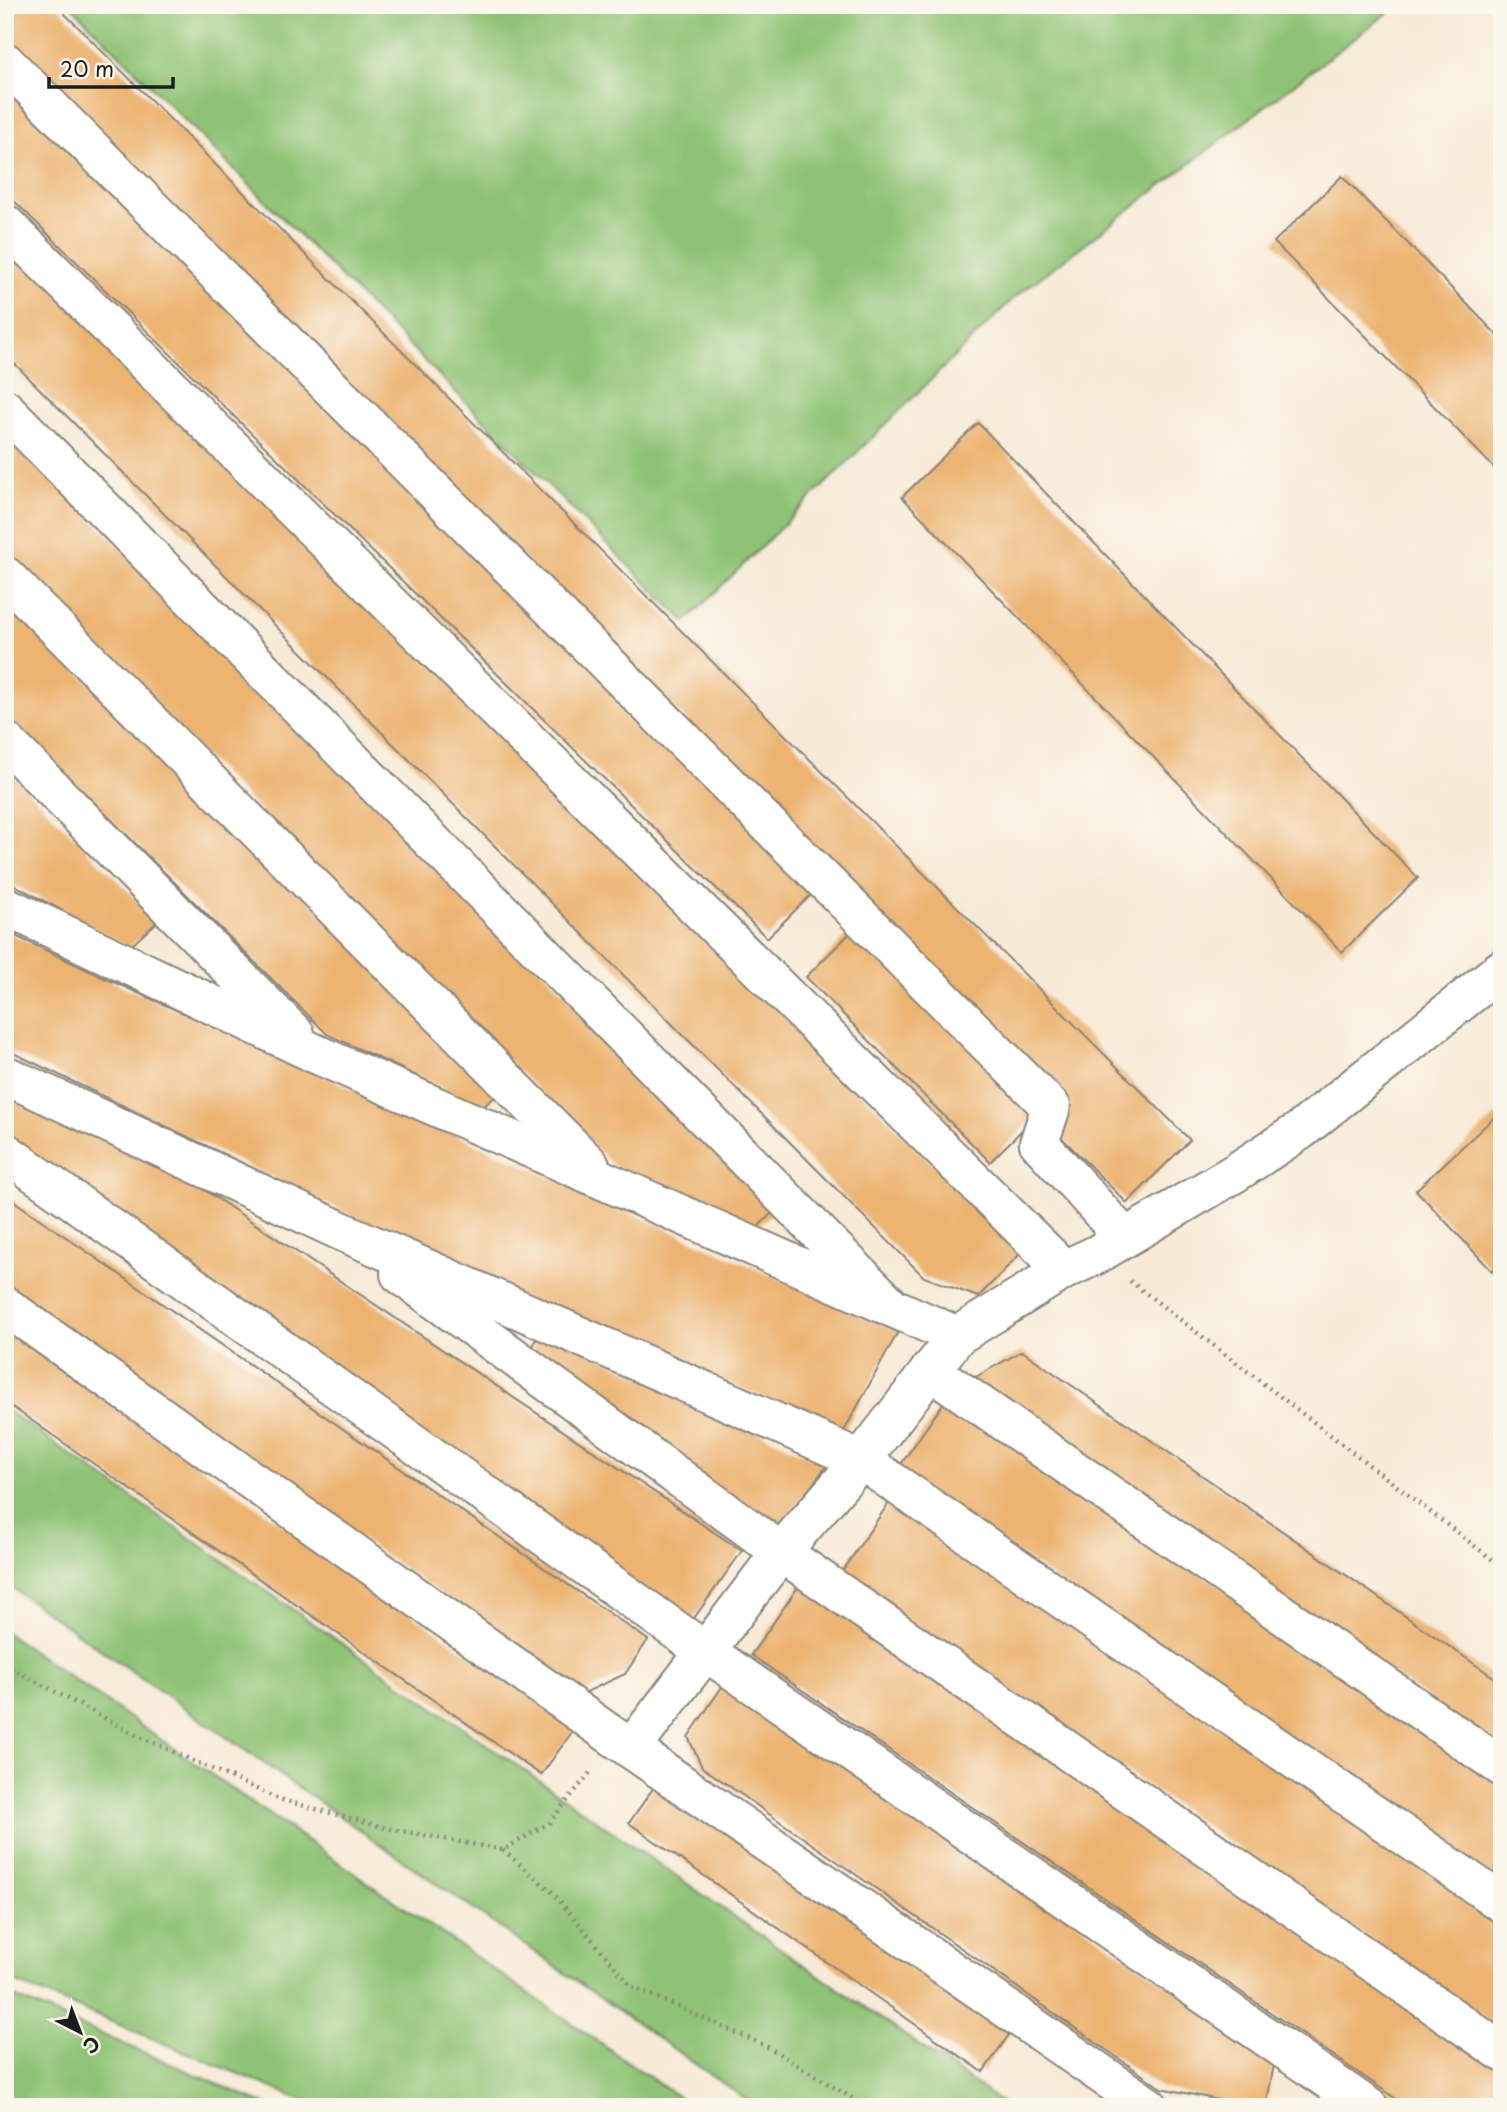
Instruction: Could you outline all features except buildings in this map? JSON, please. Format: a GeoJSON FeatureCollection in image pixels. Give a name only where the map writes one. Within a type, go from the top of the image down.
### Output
{"type":"FeatureCollection","features":[{"type":"Feature","properties":{"kind":"lane"},"geometry":{"type":"LineString","coordinates":[[5,62],[1051,1107],[1039,1143],[1095,1254]]}},
{"type":"Feature","properties":{"kind":"lane"},"geometry":{"type":"LineString","coordinates":[[5,223],[1095,1254]]}},
{"type":"Feature","properties":{"kind":"lane"},"geometry":{"type":"LineString","coordinates":[[5,409],[894,1308]]}},
{"type":"Feature","properties":{"kind":"lane"},"geometry":{"type":"LineString","coordinates":[[5,576],[606,1181]]}},
{"type":"Feature","properties":{"kind":"lane"},"geometry":{"type":"LineString","coordinates":[[5,741],[314,1053]]}},
{"type":"Feature","properties":{"kind":"lane"},"geometry":{"type":"LineString","coordinates":[[5,906],[314,1053],[957,1336]]}},
{"type":"Feature","properties":{"kind":"lane"},"geometry":{"type":"LineString","coordinates":[[624,1744],[705,1651],[781,1552],[861,1460],[957,1336],[1235,1173],[1301,1130],[1502,969]]}},
{"type":"Feature","properties":{"kind":"lane"},"geometry":{"type":"LineString","coordinates":[[5,1075],[341,1231],[861,1460],[1502,1903]]}},
{"type":"Feature","properties":{"kind":"lane"},"geometry":{"type":"LineString","coordinates":[[5,1153],[705,1651],[1368,2107]]}},
{"type":"Feature","properties":{"kind":"lane"},"geometry":{"type":"LineString","coordinates":[[341,1231],[781,1552],[1502,2052]]}},
{"type":"Feature","properties":{"kind":"lane"},"geometry":{"type":"LineString","coordinates":[[5,1306],[624,1744],[1149,2107]]}},
{"type":"Feature","properties":{"kind":"lane"},"geometry":{"type":"LineString","coordinates":[[930,1370],[1502,1766]]}},
{"type":"Feature","properties":{"kind":"path"},"geometry":{"type":"LineString","coordinates":[[1095,1254],[1502,1567]]}},
{"type":"Feature","properties":{"kind":"path"},"geometry":{"type":"LineString","coordinates":[[5,1665],[138,1736],[279,1799],[386,1828],[503,1850],[552,1892],[631,1986],[766,2046],[867,2107]]}},
{"type":"Feature","properties":{"kind":"path"},"geometry":{"type":"LineString","coordinates":[[503,1850],[550,1823],[624,1744]]}},
{"type":"Feature","properties":{"kind":"green space"},"geometry":{"type":"Polygon","coordinates":[[[70,5],[1398,5],[1015,297],[685,622],[70,5]]]}},
{"type":"Feature","properties":{"kind":"green space"},"geometry":{"type":"Polygon","coordinates":[[[5,1409],[1008,2107],[757,2107],[5,1583],[5,1409]]]}},
{"type":"Feature","properties":{"kind":"green space"},"geometry":{"type":"Polygon","coordinates":[[[5,1632],[693,2107],[319,2107],[5,1978],[5,1632]]]}},
{"type":"Feature","properties":{"kind":"green space"},"geometry":{"type":"Polygon","coordinates":[[[5,1993],[271,2107],[5,2107],[5,1993]]]}}]}
